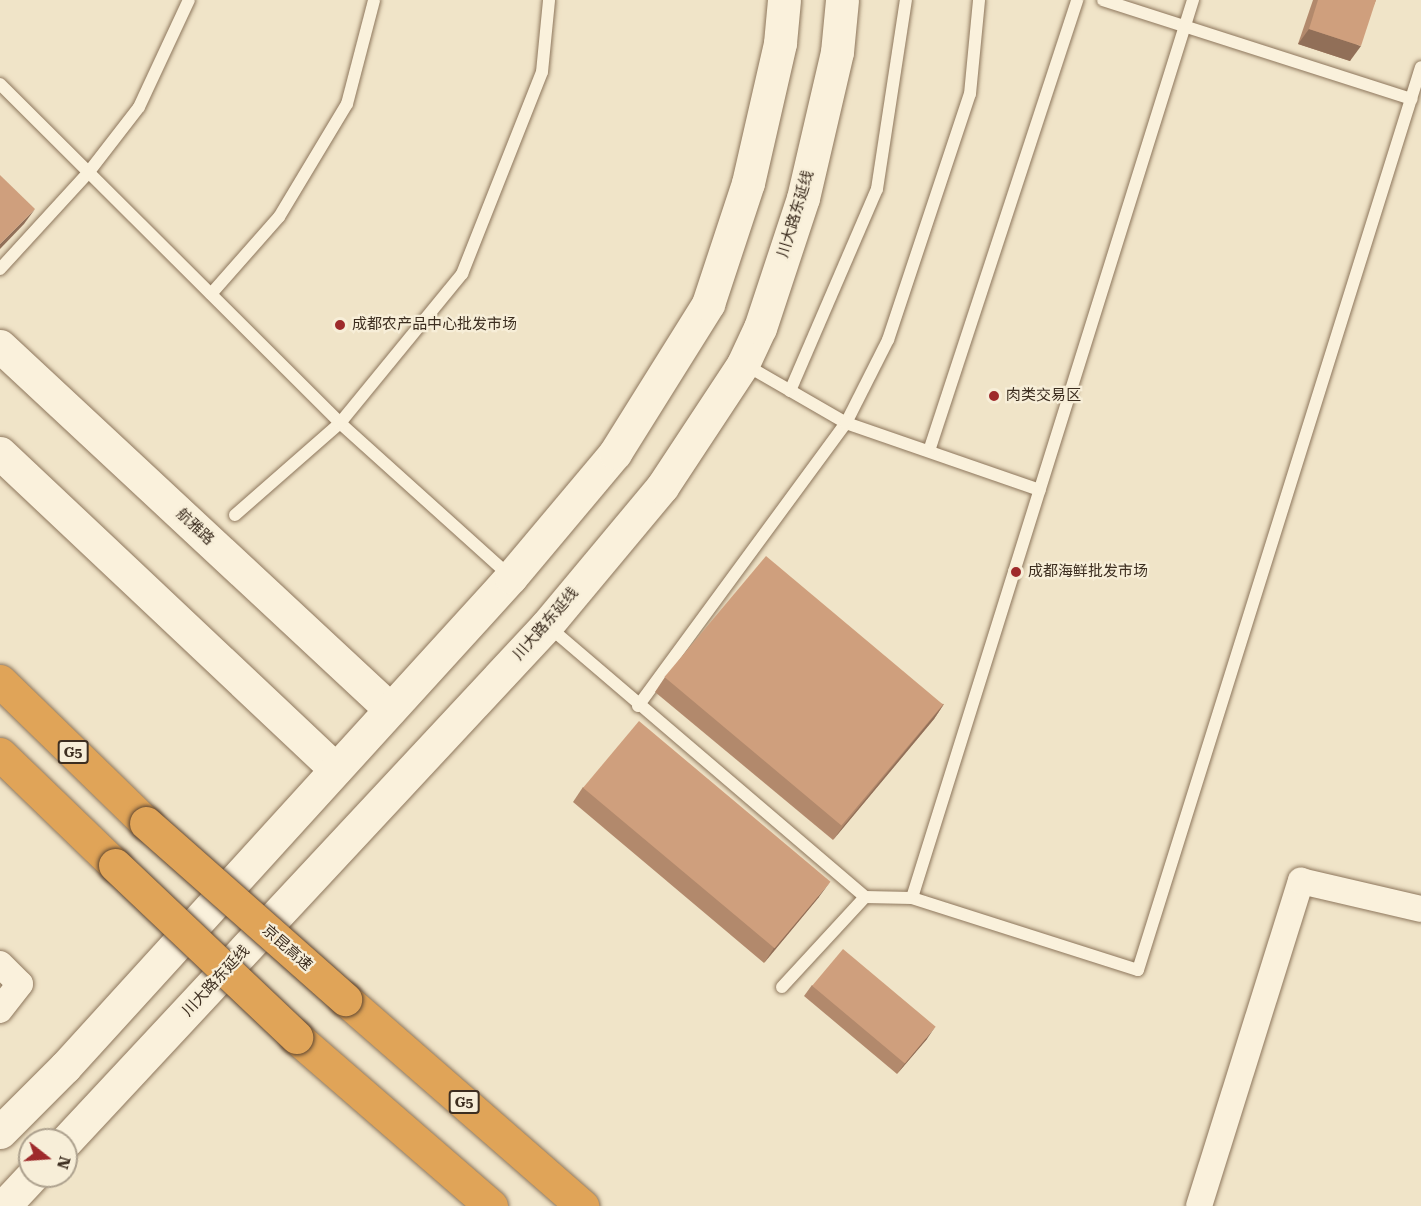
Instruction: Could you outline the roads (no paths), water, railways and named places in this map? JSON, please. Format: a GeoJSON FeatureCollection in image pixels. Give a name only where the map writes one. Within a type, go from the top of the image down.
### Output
{"type":"FeatureCollection","features":[{"type":"Feature","properties":{"kind":"highway","name":"京昆高速"},"geometry":{"type":"LineString","coordinates":[[0,681],[146,823],[582,1206]]}},
{"type":"Feature","properties":{"kind":"highway"},"geometry":{"type":"LineString","coordinates":[[0,754],[296,1037],[490,1206]]}},
{"type":"Feature","properties":{"kind":"main road"},"geometry":{"type":"LineString","coordinates":[[0,1132],[65,1067],[511,576],[615,453],[708,304],[748,183],[780,43],[784,0]]}},
{"type":"Feature","properties":{"kind":"main road","name":"川大路东延线"},"geometry":{"type":"LineString","coordinates":[[78,1128],[547,626],[662,487],[743,364],[760,328],[803,198],[837,52],[842,0]]}},
{"type":"Feature","properties":{"kind":"main road","name":"航雅路"},"geometry":{"type":"LineString","coordinates":[[0,346],[390,709]]}},
{"type":"Feature","properties":{"kind":"main road"},"geometry":{"type":"LineString","coordinates":[[0,453],[335,769]]}},
{"type":"Feature","properties":{"kind":"main road"},"geometry":{"type":"LineString","coordinates":[[3,1206],[20,1188]]}},
{"type":"Feature","properties":{"kind":"street"},"geometry":{"type":"LineString","coordinates":[[1199,1206],[1301,881],[1421,909]]}},
{"type":"Feature","properties":{"kind":"street"},"geometry":{"type":"LineString","coordinates":[[0,964],[20,984],[0,1010]]}},
{"type":"Feature","properties":{"kind":"lane"},"geometry":{"type":"LineString","coordinates":[[0,269],[88,173],[139,107],[189,0]]}},
{"type":"Feature","properties":{"kind":"lane"},"geometry":{"type":"LineString","coordinates":[[211,294],[279,217],[347,104],[374,0]]}},
{"type":"Feature","properties":{"kind":"lane"},"geometry":{"type":"LineString","coordinates":[[235,515],[340,423],[462,274],[542,72],[549,0]]}},
{"type":"Feature","properties":{"kind":"lane"},"geometry":{"type":"LineString","coordinates":[[790,391],[877,189],[906,0]]}},
{"type":"Feature","properties":{"kind":"lane"},"geometry":{"type":"LineString","coordinates":[[638,706],[846,423],[888,340],[970,94],[979,0]]}},
{"type":"Feature","properties":{"kind":"lane"},"geometry":{"type":"LineString","coordinates":[[929,451],[1077,0]]}},
{"type":"Feature","properties":{"kind":"lane"},"geometry":{"type":"LineString","coordinates":[[1103,0],[1411,99]]}},
{"type":"Feature","properties":{"kind":"lane"},"geometry":{"type":"LineString","coordinates":[[912,898],[1193,0]]}},
{"type":"Feature","properties":{"kind":"lane"},"geometry":{"type":"LineString","coordinates":[[547,626],[638,706],[865,897],[912,898],[1138,970],[1421,67]]}},
{"type":"Feature","properties":{"kind":"lane"},"geometry":{"type":"LineString","coordinates":[[0,84],[340,423],[511,576]]}},
{"type":"Feature","properties":{"kind":"lane"},"geometry":{"type":"LineString","coordinates":[[743,364],[846,423],[1040,490]]}},
{"type":"Feature","properties":{"kind":"lane"},"geometry":{"type":"LineString","coordinates":[[782,987],[865,897]]}},
{"type":"Feature","properties":{"kind":"place","name":"成都农产品中心批发市场"},"geometry":{"type":"Point","coordinates":[340,325]}},
{"type":"Feature","properties":{"kind":"place","name":"肉类交易区"},"geometry":{"type":"Point","coordinates":[994,396]}},
{"type":"Feature","properties":{"kind":"place","name":"成都海鲜批发市场"},"geometry":{"type":"Point","coordinates":[1016,572]}}]}
